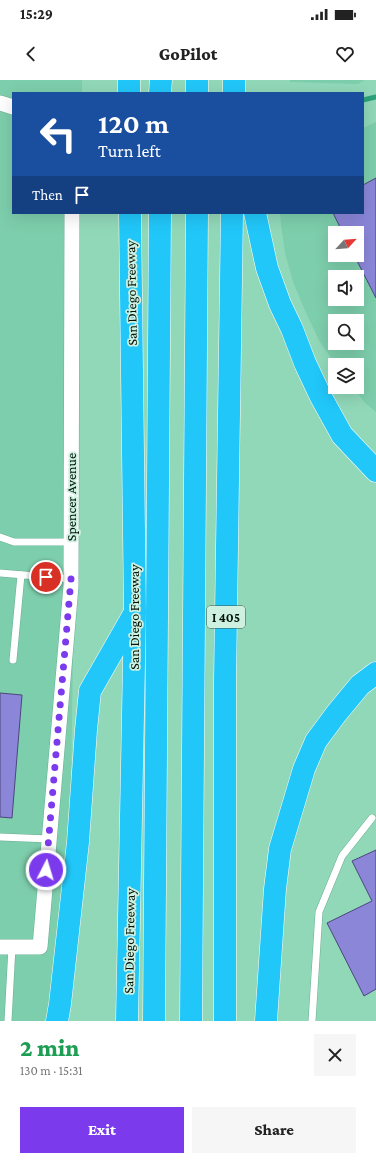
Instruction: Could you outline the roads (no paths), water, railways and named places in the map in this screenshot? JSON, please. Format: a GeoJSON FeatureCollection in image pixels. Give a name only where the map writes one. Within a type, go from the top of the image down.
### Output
{"type":"FeatureCollection","features":[{"type":"Feature","properties":{"kind":"highway"},"geometry":{"type":"LineString","coordinates":[[129,80],[129,92]]}},
{"type":"Feature","properties":{"kind":"highway"},"geometry":{"type":"LineString","coordinates":[[160,92],[161,80]]}},
{"type":"Feature","properties":{"kind":"highway"},"geometry":{"type":"LineString","coordinates":[[197,80],[197,92]]}},
{"type":"Feature","properties":{"kind":"highway"},"geometry":{"type":"LineString","coordinates":[[234,80],[234,92]]}},
{"type":"Feature","properties":{"kind":"highway","name":"San Diego Freeway"},"geometry":{"type":"LineString","coordinates":[[127,1021],[135,612],[130,214]]}},
{"type":"Feature","properties":{"kind":"highway"},"geometry":{"type":"LineString","coordinates":[[154,1021],[160,214]]}},
{"type":"Feature","properties":{"kind":"highway"},"geometry":{"type":"LineString","coordinates":[[191,1021],[197,214]]}},
{"type":"Feature","properties":{"kind":"highway","name":"I 405"},"geometry":{"type":"LineString","coordinates":[[225,1021],[225,681],[232,214]]}},
{"type":"Feature","properties":{"kind":"highway"},"geometry":{"type":"LineString","coordinates":[[255,214],[267,268],[280,304],[292,329],[305,363],[321,397],[342,435],[376,471]]}},
{"type":"Feature","properties":{"kind":"highway"},"geometry":{"type":"LineString","coordinates":[[57,1021],[78,842],[90,691],[135,612]]}},
{"type":"Feature","properties":{"kind":"highway"},"geometry":{"type":"LineString","coordinates":[[266,1021],[275,889],[280,849],[304,769],[316,741],[336,714],[360,684],[376,673]]}},
{"type":"Feature","properties":{"kind":"street"},"geometry":{"type":"LineString","coordinates":[[0,103],[12,107]]}},
{"type":"Feature","properties":{"kind":"street","name":"Spencer Avenue"},"geometry":{"type":"LineString","coordinates":[[6,947],[40,947],[71,579],[72,214]]}},
{"type":"Feature","properties":{"kind":"lane"},"geometry":{"type":"LineString","coordinates":[[0,537],[14,542],[71,542]]}},
{"type":"Feature","properties":{"kind":"lane"},"geometry":{"type":"LineString","coordinates":[[0,573],[71,579]]}},
{"type":"Feature","properties":{"kind":"lane"},"geometry":{"type":"LineString","coordinates":[[13,660],[21,575]]}},
{"type":"Feature","properties":{"kind":"lane"},"geometry":{"type":"LineString","coordinates":[[312,1021],[319,912],[342,856],[372,818]]}},
{"type":"Feature","properties":{"kind":"lane"},"geometry":{"type":"LineString","coordinates":[[0,837],[49,839]]}},
{"type":"Feature","properties":{"kind":"lane"},"geometry":{"type":"LineString","coordinates":[[6,947],[9,1001],[8,1021]]}},
{"type":"Feature","properties":{"kind":"lane"},"geometry":{"type":"LineString","coordinates":[[0,1001],[9,1001]]}},
{"type":"Feature","properties":{"kind":"waterway"},"geometry":{"type":"LineString","coordinates":[[364,100],[376,97]]}}]}
